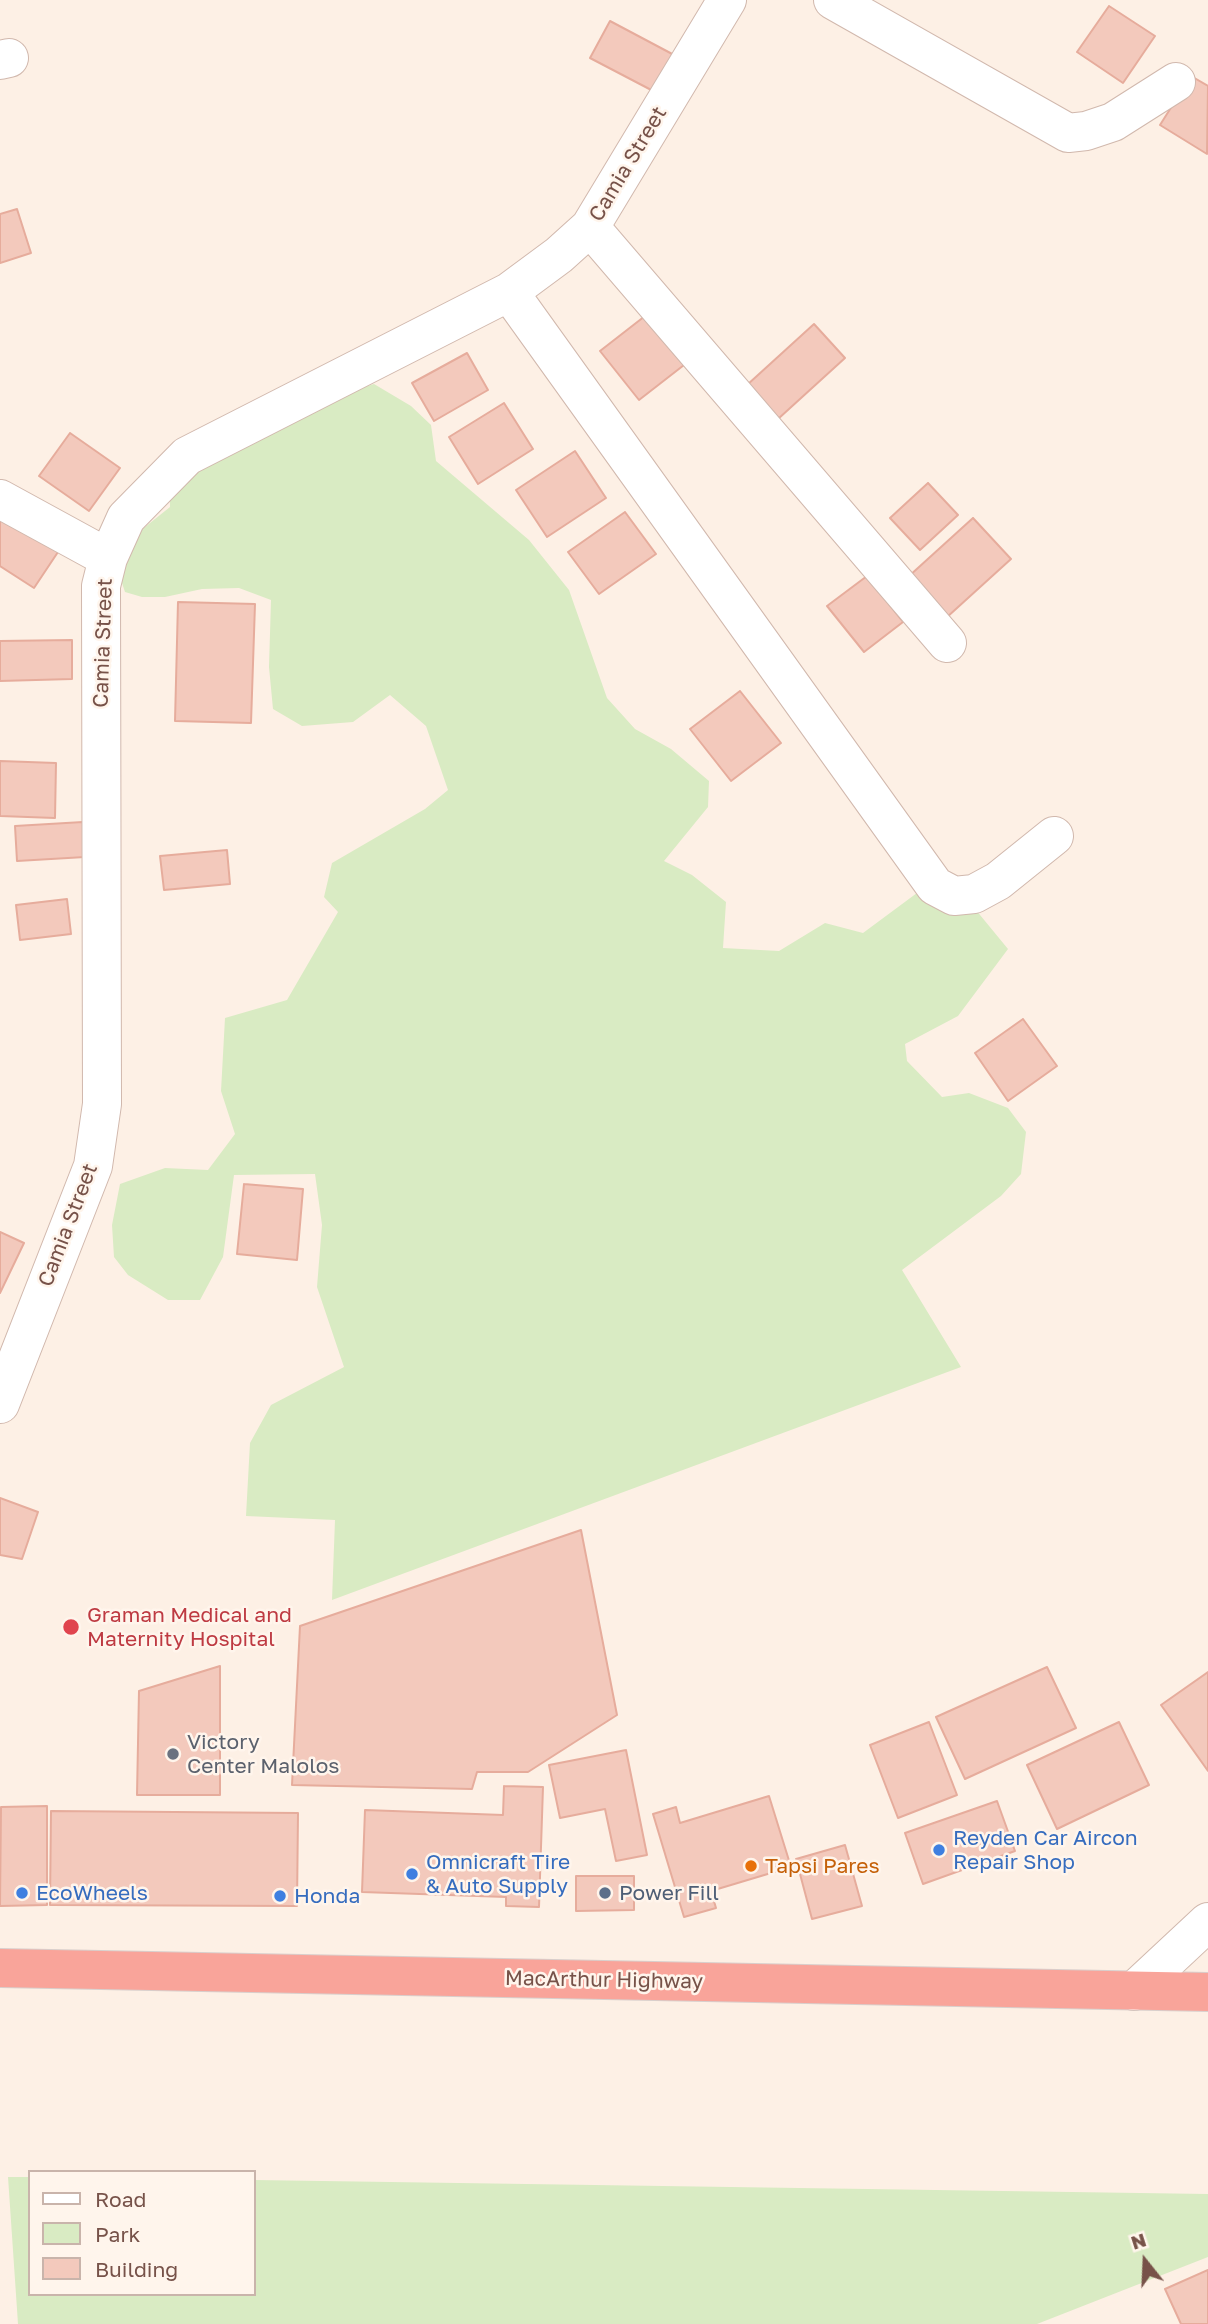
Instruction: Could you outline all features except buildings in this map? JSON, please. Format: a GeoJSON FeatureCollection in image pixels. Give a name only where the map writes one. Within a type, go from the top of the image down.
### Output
{"type":"FeatureCollection","features":[{"type":"Feature","properties":{"kind":"highway","name":"MacArthur Highway"},"geometry":{"type":"LineString","coordinates":[[0,1968],[1208,1992]]}},
{"type":"Feature","properties":{"kind":"street","name":"Camia Street"},"geometry":{"type":"LineString","coordinates":[[0,1404],[93,1166],[102,1104],[102,586],[107,558],[126,518],[187,456],[509,292],[590,227],[727,0]]}},
{"type":"Feature","properties":{"kind":"street"},"geometry":{"type":"LineString","coordinates":[[833,0],[1068,133],[1086,131],[1113,122],[1176,82]]}},
{"type":"Feature","properties":{"kind":"street"},"geometry":{"type":"LineString","coordinates":[[590,227],[947,643]]}},
{"type":"Feature","properties":{"kind":"street"},"geometry":{"type":"LineString","coordinates":[[509,292],[935,886],[954,896],[975,894],[998,881],[1054,836]]}},
{"type":"Feature","properties":{"kind":"street"},"geometry":{"type":"LineString","coordinates":[[0,499],[107,558]]}},
{"type":"Feature","properties":{"kind":"street"},"geometry":{"type":"LineString","coordinates":[[1133,1991],[1208,1922]]}},
{"type":"Feature","properties":{"kind":"green space"},"geometry":{"type":"Polygon","coordinates":[[[374,384],[411,406],[431,425],[436,461],[529,540],[569,590],[607,698],[635,729],[671,749],[709,781],[708,807],[664,861],[692,875],[726,902],[723,948],[779,951],[825,923],[863,933],[921,890],[971,904],[1008,949],[958,1016],[905,1044],[907,1061],[942,1097],[969,1093],[1008,1108],[1026,1132],[1021,1174],[1001,1196],[902,1270],[961,1367],[332,1600],[335,1520],[246,1516],[250,1443],[271,1405],[344,1367],[317,1287],[322,1225],[315,1174],[234,1175],[223,1257],[200,1300],[168,1300],[128,1275],[114,1257],[112,1225],[120,1184],[165,1168],[208,1170],[235,1134],[221,1091],[225,1018],[287,1000],[338,912],[324,897],[332,863],[425,809],[448,790],[426,726],[390,695],[353,722],[302,726],[273,709],[269,667],[271,600],[239,588],[202,589],[165,597],[142,597],[125,592],[119,574],[135,535],[170,507],[170,488],[212,454],[332,397],[374,384]]]}},
{"type":"Feature","properties":{"kind":"green space"},"geometry":{"type":"Polygon","coordinates":[[[8,2177],[28,2177],[28,2296],[256,2296],[256,2180],[1208,2194],[1208,2257],[1037,2324],[18,2324],[8,2177]]]}},
{"type":"Feature","properties":{"kind":"place","name":"Graman Medical and Maternity Hospital"},"geometry":{"type":"Point","coordinates":[71,1627]}},
{"type":"Feature","properties":{"kind":"place","name":"Victory Center Malolos"},"geometry":{"type":"Point","coordinates":[173,1754]}},
{"type":"Feature","properties":{"kind":"place","name":"Reyden Car Aircon Repair Shop"},"geometry":{"type":"Point","coordinates":[939,1850]}},
{"type":"Feature","properties":{"kind":"place","name":"Tapsi Pares"},"geometry":{"type":"Point","coordinates":[751,1866]}},
{"type":"Feature","properties":{"kind":"place","name":"Omnicraft Tire & Auto Supply"},"geometry":{"type":"Point","coordinates":[412,1874]}},
{"type":"Feature","properties":{"kind":"place","name":"EcoWheels"},"geometry":{"type":"Point","coordinates":[22,1893]}},
{"type":"Feature","properties":{"kind":"place","name":"Power Fill"},"geometry":{"type":"Point","coordinates":[605,1893]}},
{"type":"Feature","properties":{"kind":"place","name":"Honda"},"geometry":{"type":"Point","coordinates":[280,1896]}}]}
